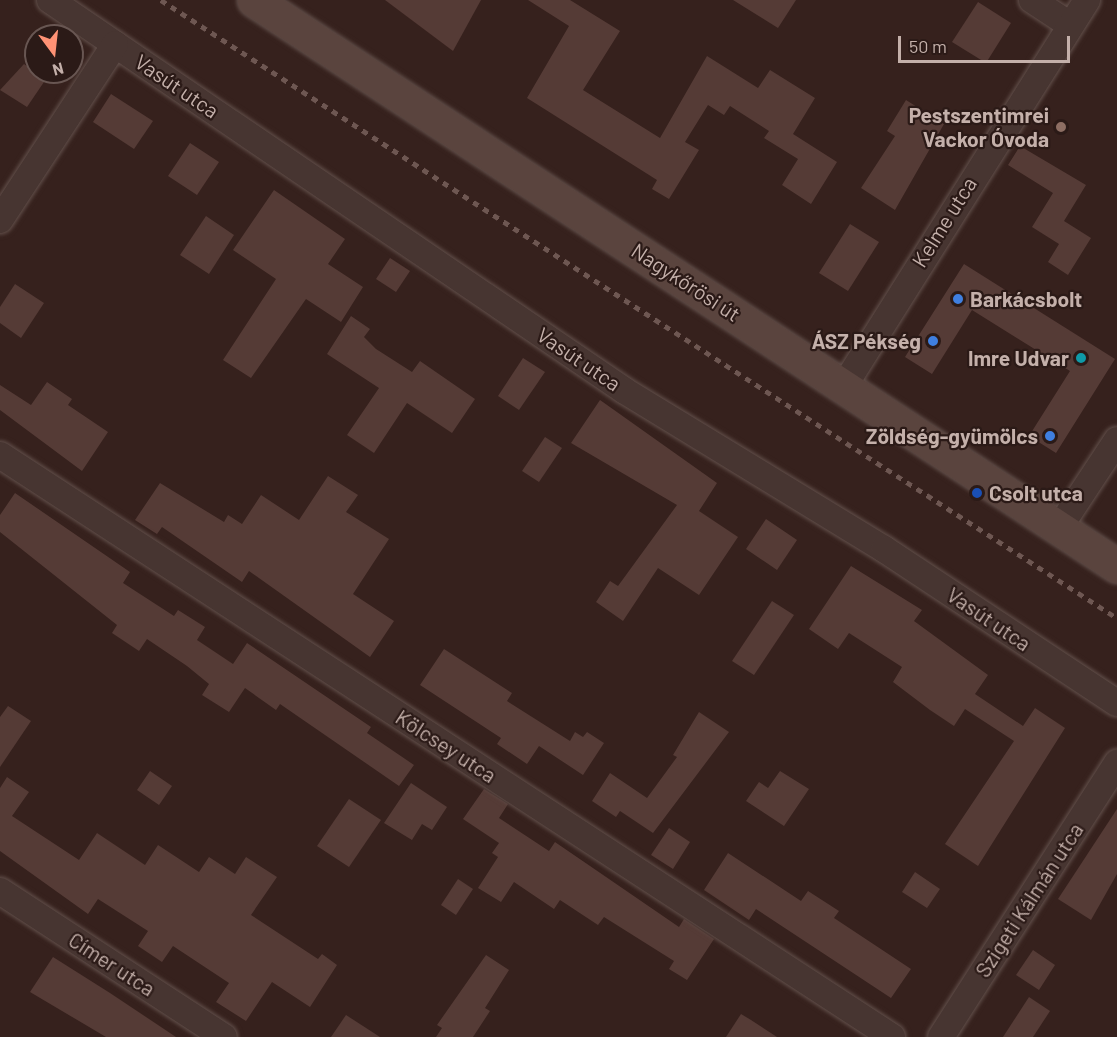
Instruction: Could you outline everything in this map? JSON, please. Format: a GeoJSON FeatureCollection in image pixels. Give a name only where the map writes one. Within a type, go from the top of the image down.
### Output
{"type":"FeatureCollection","features":[{"type":"Feature","properties":{"kind":"main road","name":"Nagykőrösi út"},"geometry":{"type":"LineString","coordinates":[[254,0],[1117,566]]}},
{"type":"Feature","properties":{"kind":"street","name":"Vasút utca"},"geometry":{"type":"LineString","coordinates":[[50,0],[625,391],[884,549],[1117,704]]}},
{"type":"Feature","properties":{"kind":"street"},"geometry":{"type":"LineString","coordinates":[[1032,0],[1070,25]]}},
{"type":"Feature","properties":{"kind":"street","name":"Kelme utca"},"geometry":{"type":"LineString","coordinates":[[844,386],[1087,0]]}},
{"type":"Feature","properties":{"kind":"street"},"geometry":{"type":"LineString","coordinates":[[0,220],[115,44]]}},
{"type":"Feature","properties":{"kind":"street"},"geometry":{"type":"LineString","coordinates":[[1059,528],[1117,440]]}},
{"type":"Feature","properties":{"kind":"street","name":"Kölcsey utca"},"geometry":{"type":"LineString","coordinates":[[0,455],[892,1037]]}},
{"type":"Feature","properties":{"kind":"street","name":"Szigeti Kálmán utca"},"geometry":{"type":"LineString","coordinates":[[941,1037],[1117,763]]}},
{"type":"Feature","properties":{"kind":"street","name":"Címer utca"},"geometry":{"type":"LineString","coordinates":[[0,891],[224,1037]]}},
{"type":"Feature","properties":{"kind":"building"},"geometry":{"type":"Polygon","coordinates":[[[385,0],[481,0],[453,51],[385,0]]]}},
{"type":"Feature","properties":{"kind":"building"},"geometry":{"type":"Polygon","coordinates":[[[528,0],[570,0],[620,31],[583,90],[660,138],[707,56],[758,88],[770,70],[815,98],[793,134],[837,162],[811,204],[782,185],[798,159],[764,138],[769,131],[730,106],[724,115],[708,105],[685,142],[699,150],[669,199],[652,189],[657,180],[527,98],[569,26],[528,0]]]}},
{"type":"Feature","properties":{"kind":"building"},"geometry":{"type":"Polygon","coordinates":[[[733,0],[796,0],[778,28],[733,0]]]}},
{"type":"Feature","properties":{"kind":"building"},"geometry":{"type":"Polygon","coordinates":[[[978,2],[1011,23],[986,63],[952,42],[978,2]]]}},
{"type":"Feature","properties":{"kind":"building"},"geometry":{"type":"Polygon","coordinates":[[[24,64],[24,84],[43,84],[27,107],[0,90],[24,64]]]}},
{"type":"Feature","properties":{"kind":"building"},"geometry":{"type":"Polygon","coordinates":[[[111,94],[153,121],[134,149],[93,122],[111,94]]]}},
{"type":"Feature","properties":{"kind":"building"},"geometry":{"type":"Polygon","coordinates":[[[906,100],[944,124],[895,210],[861,188],[895,136],[887,131],[906,100]]]}},
{"type":"Feature","properties":{"kind":"building"},"geometry":{"type":"Polygon","coordinates":[[[190,143],[219,162],[197,195],[168,176],[190,143]]]}},
{"type":"Feature","properties":{"kind":"building"},"geometry":{"type":"Polygon","coordinates":[[[1020,146],[1086,185],[1064,221],[1091,238],[1068,275],[1048,262],[1059,244],[1032,227],[1053,193],[1008,165],[1020,146]]]}},
{"type":"Feature","properties":{"kind":"building"},"geometry":{"type":"Polygon","coordinates":[[[274,190],[345,239],[328,264],[363,287],[341,322],[306,299],[251,378],[223,360],[276,279],[233,250],[274,190]]]}},
{"type":"Feature","properties":{"kind":"building"},"geometry":{"type":"Polygon","coordinates":[[[206,216],[234,235],[209,274],[180,255],[206,216]]]}},
{"type":"Feature","properties":{"kind":"building"},"geometry":{"type":"Polygon","coordinates":[[[850,224],[879,242],[848,291],[819,273],[850,224]]]}},
{"type":"Feature","properties":{"kind":"building"},"geometry":{"type":"Polygon","coordinates":[[[390,258],[410,271],[396,292],[376,279],[390,258]]]}},
{"type":"Feature","properties":{"kind":"building","name":"Imre Udvar"},"geometry":{"type":"Polygon","coordinates":[[[964,264],[1115,359],[1056,453],[1029,436],[1070,371],[972,310],[932,374],[905,357],[964,264]]]}},
{"type":"Feature","properties":{"kind":"building"},"geometry":{"type":"Polygon","coordinates":[[[15,284],[44,303],[21,338],[0,323],[0,307],[15,284]]]}},
{"type":"Feature","properties":{"kind":"building"},"geometry":{"type":"Polygon","coordinates":[[[351,316],[370,329],[364,337],[376,349],[412,372],[420,361],[475,399],[452,433],[407,403],[374,453],[347,435],[379,388],[327,354],[351,316]]]}},
{"type":"Feature","properties":{"kind":"building"},"geometry":{"type":"Polygon","coordinates":[[[523,358],[545,372],[519,410],[498,396],[523,358]]]}},
{"type":"Feature","properties":{"kind":"building"},"geometry":{"type":"Polygon","coordinates":[[[47,382],[72,399],[68,405],[108,432],[82,471],[0,410],[0,385],[31,405],[47,382]]]}},
{"type":"Feature","properties":{"kind":"building"},"geometry":{"type":"Polygon","coordinates":[[[600,400],[717,483],[699,511],[738,537],[699,595],[658,568],[623,621],[596,602],[610,581],[618,586],[677,505],[571,443],[600,400]]]}},
{"type":"Feature","properties":{"kind":"building"},"geometry":{"type":"Polygon","coordinates":[[[545,437],[562,448],[539,482],[522,471],[545,437]]]}},
{"type":"Feature","properties":{"kind":"building"},"geometry":{"type":"Polygon","coordinates":[[[328,476],[358,495],[346,512],[389,539],[353,594],[394,621],[370,657],[249,571],[242,582],[162,527],[157,534],[135,520],[160,483],[224,522],[228,515],[242,524],[261,495],[299,520],[328,476]]]}},
{"type":"Feature","properties":{"kind":"building"},"geometry":{"type":"Polygon","coordinates":[[[15,493],[130,572],[123,583],[174,616],[178,610],[205,627],[197,640],[233,664],[247,643],[371,727],[367,733],[414,765],[399,786],[280,704],[276,710],[245,688],[229,712],[202,695],[209,684],[187,666],[147,639],[139,651],[112,633],[117,625],[0,532],[0,515],[15,493]]]}},
{"type":"Feature","properties":{"kind":"building"},"geometry":{"type":"Polygon","coordinates":[[[766,519],[797,540],[777,570],[746,549],[766,519]]]}},
{"type":"Feature","properties":{"kind":"building"},"geometry":{"type":"Polygon","coordinates":[[[851,566],[922,610],[914,621],[988,675],[975,694],[1023,726],[1035,708],[1065,728],[978,866],[945,844],[1014,741],[965,709],[954,726],[893,682],[902,667],[849,633],[838,649],[809,629],[851,566]]]}},
{"type":"Feature","properties":{"kind":"building"},"geometry":{"type":"Polygon","coordinates":[[[772,601],[794,615],[754,675],[732,661],[772,601]]]}},
{"type":"Feature","properties":{"kind":"building"},"geometry":{"type":"Polygon","coordinates":[[[444,649],[512,693],[507,701],[570,741],[575,732],[583,737],[587,732],[604,743],[583,775],[539,746],[527,764],[497,744],[501,738],[420,685],[444,649]]]}},
{"type":"Feature","properties":{"kind":"building"},"geometry":{"type":"Polygon","coordinates":[[[8,706],[31,721],[0,767],[0,717],[8,706]]]}},
{"type":"Feature","properties":{"kind":"building"},"geometry":{"type":"Polygon","coordinates":[[[699,712],[729,732],[653,833],[620,811],[616,817],[592,801],[610,773],[647,798],[677,757],[673,755],[699,712]]]}},
{"type":"Feature","properties":{"kind":"building"},"geometry":{"type":"Polygon","coordinates":[[[150,771],[172,786],[159,805],[137,790],[150,771]]]}},
{"type":"Feature","properties":{"kind":"building"},"geometry":{"type":"Polygon","coordinates":[[[780,771],[809,789],[784,826],[746,801],[759,782],[768,788],[780,771]]]}},
{"type":"Feature","properties":{"kind":"building"},"geometry":{"type":"Polygon","coordinates":[[[7,777],[29,792],[12,816],[79,860],[97,833],[145,865],[158,845],[199,872],[209,857],[235,874],[246,857],[277,877],[251,915],[318,959],[322,954],[337,965],[310,1007],[272,982],[246,1021],[216,1002],[229,983],[173,946],[162,962],[138,946],[148,931],[98,899],[88,914],[0,851],[0,788],[7,777]]]}},
{"type":"Feature","properties":{"kind":"building"},"geometry":{"type":"Polygon","coordinates":[[[411,783],[447,807],[432,830],[422,824],[412,840],[384,823],[411,783]]]}},
{"type":"Feature","properties":{"kind":"building"},"geometry":{"type":"Polygon","coordinates":[[[484,789],[508,804],[499,818],[549,851],[555,842],[679,927],[684,919],[714,939],[687,980],[669,969],[674,961],[604,917],[598,925],[560,900],[554,909],[514,882],[501,902],[478,888],[498,857],[492,853],[499,843],[463,819],[484,789]]]}},
{"type":"Feature","properties":{"kind":"building"},"geometry":{"type":"Polygon","coordinates":[[[349,799],[381,820],[349,867],[317,846],[349,799]]]}},
{"type":"Feature","properties":{"kind":"building"},"geometry":{"type":"Polygon","coordinates":[[[1117,809],[1117,874],[1091,920],[1058,899],[1117,809]]]}},
{"type":"Feature","properties":{"kind":"building"},"geometry":{"type":"Polygon","coordinates":[[[669,828],[690,842],[673,869],[651,855],[669,828]]]}},
{"type":"Feature","properties":{"kind":"building"},"geometry":{"type":"Polygon","coordinates":[[[728,853],[801,901],[808,891],[839,911],[834,918],[911,969],[891,998],[756,909],[749,920],[704,890],[728,853]]]}},
{"type":"Feature","properties":{"kind":"building"},"geometry":{"type":"Polygon","coordinates":[[[915,872],[940,889],[927,908],[902,892],[915,872]]]}},
{"type":"Feature","properties":{"kind":"building"},"geometry":{"type":"Polygon","coordinates":[[[458,879],[473,889],[456,915],[441,905],[458,879]]]}},
{"type":"Feature","properties":{"kind":"building"},"geometry":{"type":"Polygon","coordinates":[[[1033,950],[1055,965],[1039,990],[1016,975],[1033,950]]]}},
{"type":"Feature","properties":{"kind":"building"},"geometry":{"type":"Polygon","coordinates":[[[486,955],[509,970],[485,1008],[490,1011],[473,1037],[436,1037],[442,1028],[437,1025],[486,955]]]}},
{"type":"Feature","properties":{"kind":"building"},"geometry":{"type":"Polygon","coordinates":[[[53,957],[176,1037],[106,1037],[30,992],[53,957]]]}},
{"type":"Feature","properties":{"kind":"building"},"geometry":{"type":"Polygon","coordinates":[[[1029,997],[1050,1011],[1033,1037],[1003,1037],[1029,997]]]}},
{"type":"Feature","properties":{"kind":"building"},"geometry":{"type":"Polygon","coordinates":[[[741,1014],[751,1020],[777,1037],[726,1037],[741,1014]]]}},
{"type":"Feature","properties":{"kind":"building"},"geometry":{"type":"Polygon","coordinates":[[[346,1015],[380,1037],[331,1037],[346,1015]]]}},
{"type":"Feature","properties":{"kind":"railway"},"geometry":{"type":"LineString","coordinates":[[161,0],[1117,618]]}},
{"type":"Feature","properties":{"kind":"place","name":"Pestszentimrei Vackor Óvoda"},"geometry":{"type":"Point","coordinates":[1061,127]}},
{"type":"Feature","properties":{"kind":"place","name":"Barkácsbolt"},"geometry":{"type":"Point","coordinates":[958,299]}},
{"type":"Feature","properties":{"kind":"place","name":"ÁSZ Pékség"},"geometry":{"type":"Point","coordinates":[933,341]}},
{"type":"Feature","properties":{"kind":"place","name":"Imre Udvar"},"geometry":{"type":"Point","coordinates":[1081,358]}},
{"type":"Feature","properties":{"kind":"place","name":"Zöldség-gyümölcs"},"geometry":{"type":"Point","coordinates":[1050,436]}},
{"type":"Feature","properties":{"kind":"place","name":"Csolt utca"},"geometry":{"type":"Point","coordinates":[977,493]}}]}
